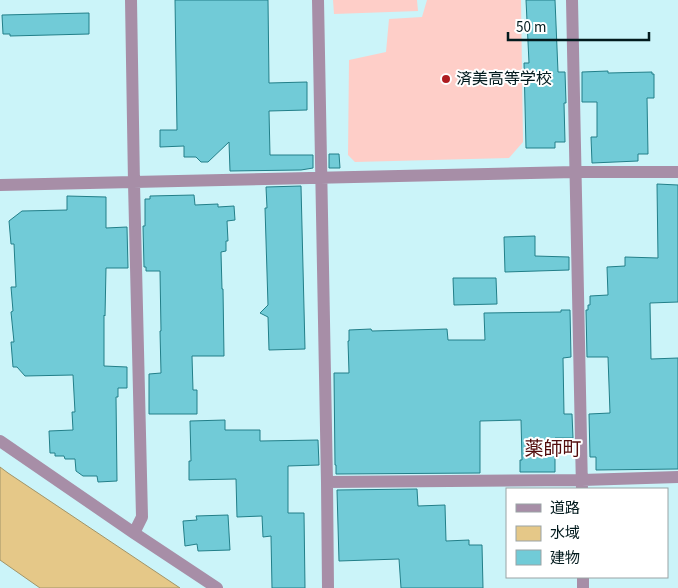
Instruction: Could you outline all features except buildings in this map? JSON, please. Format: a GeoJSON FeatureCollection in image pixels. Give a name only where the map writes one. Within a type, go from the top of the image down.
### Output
{"type":"FeatureCollection","features":[{"type":"Feature","properties":{"kind":"street"},"geometry":{"type":"LineString","coordinates":[[131,0],[142,517],[134,533]]}},
{"type":"Feature","properties":{"kind":"street"},"geometry":{"type":"LineString","coordinates":[[318,0],[328,588]]}},
{"type":"Feature","properties":{"kind":"street"},"geometry":{"type":"LineString","coordinates":[[572,0],[582,485]]}},
{"type":"Feature","properties":{"kind":"street"},"geometry":{"type":"LineString","coordinates":[[0,185],[575,172],[678,172]]}},
{"type":"Feature","properties":{"kind":"street"},"geometry":{"type":"LineString","coordinates":[[0,441],[217,588]]}},
{"type":"Feature","properties":{"kind":"street"},"geometry":{"type":"LineString","coordinates":[[327,482],[582,485],[678,477]]}},
{"type":"Feature","properties":{"kind":"shaded area"},"geometry":{"type":"Polygon","coordinates":[[[333,0],[417,0],[418,11],[334,14],[333,0]]]}},
{"type":"Feature","properties":{"kind":"shaded area","name":"済美高等学校"},"geometry":{"type":"Polygon","coordinates":[[[427,0],[521,0],[523,142],[509,158],[355,162],[348,155],[349,60],[386,52],[389,19],[422,17],[427,0]]]}},
{"type":"Feature","properties":{"kind":"water"},"geometry":{"type":"Polygon","coordinates":[[[0,467],[180,588],[40,588],[0,560],[0,467]]]}},
{"type":"Feature","properties":{"kind":"place","name":"済美高等学校"},"geometry":{"type":"Point","coordinates":[446,79]}},
{"type":"Feature","properties":{"kind":"district","name":"薬師町"},"geometry":{"type":"Point","coordinates":[553,449]}}]}
